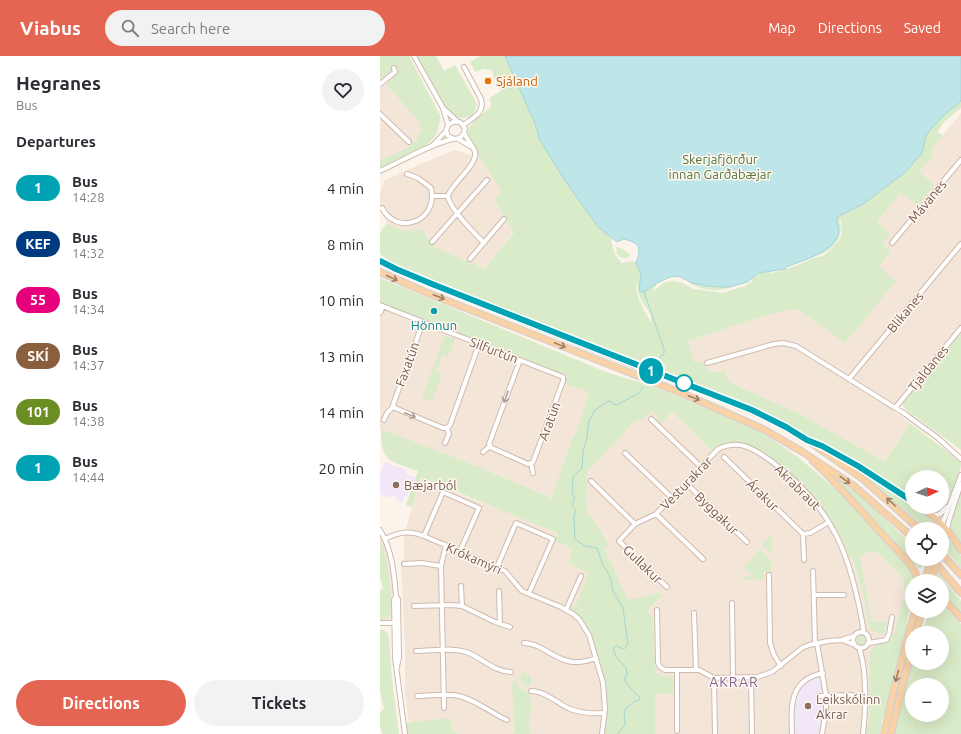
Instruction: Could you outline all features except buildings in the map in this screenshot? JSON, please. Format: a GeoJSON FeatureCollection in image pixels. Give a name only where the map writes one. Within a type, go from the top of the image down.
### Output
{"type":"FeatureCollection","features":[{"type":"Feature","properties":{"kind":"main road"},"geometry":{"type":"LineString","coordinates":[[380,261],[412,276],[752,410],[786,427],[807,440],[863,479],[912,522]]}},
{"type":"Feature","properties":{"kind":"main road"},"geometry":{"type":"LineString","coordinates":[[380,272],[425,292],[730,414],[763,429],[853,485],[905,531]]}},
{"type":"Feature","properties":{"kind":"main road"},"geometry":{"type":"LineString","coordinates":[[807,440],[822,446],[858,466],[905,496]]}},
{"type":"Feature","properties":{"kind":"main road"},"geometry":{"type":"LineString","coordinates":[[800,451],[843,491],[916,574]]}},
{"type":"Feature","properties":{"kind":"main road"},"geometry":{"type":"LineString","coordinates":[[930,514],[938,522]]}},
{"type":"Feature","properties":{"kind":"main road"},"geometry":{"type":"LineString","coordinates":[[949,533],[953,536],[961,550]]}},
{"type":"Feature","properties":{"kind":"main road"},"geometry":{"type":"LineString","coordinates":[[949,562],[961,575]]}},
{"type":"Feature","properties":{"kind":"main road"},"geometry":{"type":"LineString","coordinates":[[938,566],[961,593]]}},
{"type":"Feature","properties":{"kind":"main road"},"geometry":{"type":"LineString","coordinates":[[911,567],[922,574]]}},
{"type":"Feature","properties":{"kind":"main road"},"geometry":{"type":"LineString","coordinates":[[949,606],[961,618]]}},
{"type":"Feature","properties":{"kind":"main road"},"geometry":{"type":"LineString","coordinates":[[884,734],[893,693],[913,618]]}},
{"type":"Feature","properties":{"kind":"main road"},"geometry":{"type":"LineString","coordinates":[[891,734],[907,670]]}},
{"type":"Feature","properties":{"kind":"street"},"geometry":{"type":"LineString","coordinates":[[414,56],[443,108],[448,125],[446,131],[432,146]]}},
{"type":"Feature","properties":{"kind":"street"},"geometry":{"type":"LineString","coordinates":[[463,125],[478,114],[482,109],[481,99],[464,67]]}},
{"type":"Feature","properties":{"kind":"street"},"geometry":{"type":"LineString","coordinates":[[380,84],[394,72],[394,68]]}},
{"type":"Feature","properties":{"kind":"street"},"geometry":{"type":"LineString","coordinates":[[443,108],[463,125],[465,128],[464,134],[475,150],[475,158],[451,189],[448,196],[450,204],[484,243]]}},
{"type":"Feature","properties":{"kind":"street"},"geometry":{"type":"LineString","coordinates":[[380,114],[409,142]]}},
{"type":"Feature","properties":{"kind":"street"},"geometry":{"type":"LineString","coordinates":[[448,125],[451,122],[457,121]]}},
{"type":"Feature","properties":{"kind":"street"},"geometry":{"type":"LineString","coordinates":[[446,131],[449,137],[471,146]]}},
{"type":"Feature","properties":{"kind":"street"},"geometry":{"type":"LineString","coordinates":[[380,171],[432,146],[456,139],[464,134]]}},
{"type":"Feature","properties":{"kind":"street","name":"Mávanes"},"geometry":{"type":"LineString","coordinates":[[892,243],[961,160]]}},
{"type":"Feature","properties":{"kind":"street"},"geometry":{"type":"LineString","coordinates":[[382,208],[388,217],[395,221],[406,223],[417,221],[428,212],[432,196],[431,188],[418,178],[407,174]]}},
{"type":"Feature","properties":{"kind":"street"},"geometry":{"type":"LineString","coordinates":[[432,242],[487,180]]}},
{"type":"Feature","properties":{"kind":"street"},"geometry":{"type":"LineString","coordinates":[[432,196],[448,196]]}},
{"type":"Feature","properties":{"kind":"street"},"geometry":{"type":"LineString","coordinates":[[470,259],[504,219]]}},
{"type":"Feature","properties":{"kind":"street","name":"Blikanes"},"geometry":{"type":"LineString","coordinates":[[849,379],[961,244]]}},
{"type":"Feature","properties":{"kind":"street"},"geometry":{"type":"LineString","coordinates":[[380,313],[381,305]]}},
{"type":"Feature","properties":{"kind":"street","name":"Silfurtún"},"geometry":{"type":"LineString","coordinates":[[381,305],[563,377]]}},
{"type":"Feature","properties":{"kind":"street","name":"Faxatún"},"geometry":{"type":"LineString","coordinates":[[384,420],[386,413],[394,407],[393,403],[423,322]]}},
{"type":"Feature","properties":{"kind":"street","name":"Tjaldanes"},"geometry":{"type":"LineString","coordinates":[[896,408],[961,328]]}},
{"type":"Feature","properties":{"kind":"street"},"geometry":{"type":"LineString","coordinates":[[447,428],[450,425],[479,344]]}},
{"type":"Feature","properties":{"kind":"street"},"geometry":{"type":"LineString","coordinates":[[707,363],[770,345],[787,344],[800,348],[896,408],[938,438],[961,459]]}},
{"type":"Feature","properties":{"kind":"street"},"geometry":{"type":"LineString","coordinates":[[483,452],[490,446],[520,360]]}},
{"type":"Feature","properties":{"kind":"street","name":"Aratún"},"geometry":{"type":"LineString","coordinates":[[531,463],[533,462],[536,454],[563,381],[563,377]]}},
{"type":"Feature","properties":{"kind":"street"},"geometry":{"type":"LineString","coordinates":[[394,407],[443,428],[447,428]]}},
{"type":"Feature","properties":{"kind":"street"},"geometry":{"type":"LineString","coordinates":[[651,419],[701,467]]}},
{"type":"Feature","properties":{"kind":"street"},"geometry":{"type":"LineString","coordinates":[[445,444],[449,434],[447,428]]}},
{"type":"Feature","properties":{"kind":"street","name":"Vesturakrar"},"geometry":{"type":"LineString","coordinates":[[619,541],[635,524],[656,514],[718,450],[727,445],[736,444]]}},
{"type":"Feature","properties":{"kind":"street","name":"Akrabraut"},"geometry":{"type":"LineString","coordinates":[[736,444],[751,448],[767,458],[789,475],[814,500],[838,537],[848,560],[858,595],[861,617],[866,634]]}},
{"type":"Feature","properties":{"kind":"street"},"geometry":{"type":"LineString","coordinates":[[490,446],[528,464],[531,463],[533,473]]}},
{"type":"Feature","properties":{"kind":"street"},"geometry":{"type":"LineString","coordinates":[[625,453],[671,498]]}},
{"type":"Feature","properties":{"kind":"street","name":"Árakur"},"geometry":{"type":"LineString","coordinates":[[724,457],[803,534]]}},
{"type":"Feature","properties":{"kind":"street"},"geometry":{"type":"LineString","coordinates":[[949,504],[961,475]]}},
{"type":"Feature","properties":{"kind":"street"},"geometry":{"type":"LineString","coordinates":[[591,481],[635,524]]}},
{"type":"Feature","properties":{"kind":"street","name":"Byggakur"},"geometry":{"type":"LineString","coordinates":[[686,483],[748,542]]}},
{"type":"Feature","properties":{"kind":"street"},"geometry":{"type":"LineString","coordinates":[[948,522],[961,484]]}},
{"type":"Feature","properties":{"kind":"street"},"geometry":{"type":"LineString","coordinates":[[424,536],[443,492],[479,508],[460,551]]}},
{"type":"Feature","properties":{"kind":"street"},"geometry":{"type":"LineString","coordinates":[[656,514],[703,559]]}},
{"type":"Feature","properties":{"kind":"street"},"geometry":{"type":"LineString","coordinates":[[933,516],[940,514]]}},
{"type":"Feature","properties":{"kind":"street"},"geometry":{"type":"LineString","coordinates":[[497,567],[516,522],[553,539],[529,593]]}},
{"type":"Feature","properties":{"kind":"street"},"geometry":{"type":"LineString","coordinates":[[804,560],[803,534],[810,533],[829,522]]}},
{"type":"Feature","properties":{"kind":"street"},"geometry":{"type":"LineString","coordinates":[[380,530],[385,539],[392,560],[397,623],[395,658],[405,734]]}},
{"type":"Feature","properties":{"kind":"street","name":"Krókamýri"},"geometry":{"type":"LineString","coordinates":[[385,539],[396,534],[408,532],[414,532],[424,536],[507,572],[520,589],[576,616],[585,627],[589,635],[603,683],[604,713],[602,734]]}},
{"type":"Feature","properties":{"kind":"street","name":"Gullakur"},"geometry":{"type":"LineString","coordinates":[[619,541],[667,587]]}},
{"type":"Feature","properties":{"kind":"street"},"geometry":{"type":"LineString","coordinates":[[444,708],[441,566],[446,545]]}},
{"type":"Feature","properties":{"kind":"street"},"geometry":{"type":"LineString","coordinates":[[404,564],[422,563],[441,566]]}},
{"type":"Feature","properties":{"kind":"street"},"geometry":{"type":"LineString","coordinates":[[813,571],[816,643],[823,673],[826,696],[826,711],[822,734]]}},
{"type":"Feature","properties":{"kind":"street"},"geometry":{"type":"LineString","coordinates":[[769,575],[770,642],[774,655],[781,666]]}},
{"type":"Feature","properties":{"kind":"street"},"geometry":{"type":"LineString","coordinates":[[566,610],[581,576]]}},
{"type":"Feature","properties":{"kind":"street"},"geometry":{"type":"LineString","coordinates":[[461,586],[462,606]]}},
{"type":"Feature","properties":{"kind":"street"},"geometry":{"type":"LineString","coordinates":[[499,591],[500,624]]}},
{"type":"Feature","properties":{"kind":"street"},"geometry":{"type":"LineString","coordinates":[[814,595],[844,595]]}},
{"type":"Feature","properties":{"kind":"street"},"geometry":{"type":"LineString","coordinates":[[732,603],[733,678]]}},
{"type":"Feature","properties":{"kind":"street"},"geometry":{"type":"LineString","coordinates":[[414,606],[462,606],[500,624],[510,627]]}},
{"type":"Feature","properties":{"kind":"street"},"geometry":{"type":"LineString","coordinates":[[657,610],[658,664],[663,670],[696,669],[714,678],[751,678],[768,674],[781,666],[802,648],[816,643],[842,640],[856,634],[866,634],[879,641]]}},
{"type":"Feature","properties":{"kind":"street"},"geometry":{"type":"LineString","coordinates":[[694,613],[696,669]]}},
{"type":"Feature","properties":{"kind":"street"},"geometry":{"type":"LineString","coordinates":[[842,640],[864,647],[869,643],[885,640],[888,638],[892,616]]}},
{"type":"Feature","properties":{"kind":"street","name":"Akrabraut"},"geometry":{"type":"LineString","coordinates":[[856,634],[860,626],[861,617]]}},
{"type":"Feature","properties":{"kind":"street"},"geometry":{"type":"LineString","coordinates":[[380,623],[397,623]]}},
{"type":"Feature","properties":{"kind":"street"},"geometry":{"type":"LineString","coordinates":[[856,634],[853,640],[857,646],[863,663]]}},
{"type":"Feature","properties":{"kind":"street"},"geometry":{"type":"LineString","coordinates":[[866,634],[869,643]]}},
{"type":"Feature","properties":{"kind":"street"},"geometry":{"type":"LineString","coordinates":[[524,643],[535,644],[556,657],[569,662],[588,662],[596,658]]}},
{"type":"Feature","properties":{"kind":"street"},"geometry":{"type":"LineString","coordinates":[[863,734],[865,704],[863,663],[864,647]]}},
{"type":"Feature","properties":{"kind":"street"},"geometry":{"type":"LineString","coordinates":[[416,651],[442,650],[464,652],[503,672],[511,672]]}},
{"type":"Feature","properties":{"kind":"street"},"geometry":{"type":"LineString","coordinates":[[677,670],[677,731]]}},
{"type":"Feature","properties":{"kind":"street"},"geometry":{"type":"LineString","coordinates":[[792,734],[792,703],[795,692],[799,685],[806,679],[823,673]]}},
{"type":"Feature","properties":{"kind":"street"},"geometry":{"type":"LineString","coordinates":[[714,678],[715,734]]}},
{"type":"Feature","properties":{"kind":"street"},"geometry":{"type":"LineString","coordinates":[[751,678],[752,734]]}},
{"type":"Feature","properties":{"kind":"street"},"geometry":{"type":"LineString","coordinates":[[531,691],[538,691],[569,708],[580,712],[589,714],[604,713]]}},
{"type":"Feature","properties":{"kind":"street"},"geometry":{"type":"LineString","coordinates":[[819,696],[852,695]]}},
{"type":"Feature","properties":{"kind":"street"},"geometry":{"type":"LineString","coordinates":[[417,696],[461,697],[474,702],[507,720]]}},
{"type":"Feature","properties":{"kind":"shaded area"},"geometry":{"type":"Polygon","coordinates":[[[393,70],[397,74],[385,84],[418,120],[422,131],[416,137],[418,139],[407,148],[380,160],[380,78],[382,80],[393,70]]]}},
{"type":"Feature","properties":{"kind":"shaded area"},"geometry":{"type":"Polygon","coordinates":[[[961,113],[961,328],[894,412],[910,423],[885,462],[800,414],[733,384],[727,378],[725,371],[713,372],[695,363],[688,341],[770,314],[797,309],[845,343],[879,267],[891,251],[882,244],[877,222],[900,193],[918,206],[934,185],[919,171],[933,156],[932,148],[961,113]]]}},
{"type":"Feature","properties":{"kind":"shaded area"},"geometry":{"type":"Polygon","coordinates":[[[455,150],[481,158],[501,191],[494,200],[514,231],[485,269],[434,247],[421,229],[405,232],[397,229],[387,223],[383,215],[380,202],[380,193],[384,181],[455,150]]]}},
{"type":"Feature","properties":{"kind":"shaded area"},"geometry":{"type":"Polygon","coordinates":[[[380,304],[568,376],[566,384],[589,392],[553,498],[479,467],[380,429],[380,304]]]}},
{"type":"Feature","properties":{"kind":"shaded area"},"geometry":{"type":"Polygon","coordinates":[[[652,411],[657,415],[672,412],[712,451],[717,446],[730,442],[738,442],[751,446],[775,461],[803,486],[833,524],[850,558],[852,557],[863,593],[870,629],[887,622],[872,622],[860,557],[870,551],[879,554],[903,578],[905,595],[894,632],[890,639],[878,644],[872,649],[869,724],[866,728],[866,734],[655,734],[655,694],[673,693],[673,677],[659,675],[655,672],[653,618],[647,611],[661,597],[660,593],[628,601],[604,548],[609,544],[588,513],[586,500],[588,471],[636,420],[643,419],[652,411]]]}},
{"type":"Feature","properties":{"kind":"shaded area","name":"Bæjarból"},"geometry":{"type":"Polygon","coordinates":[[[385,462],[407,470],[406,474],[415,477],[407,497],[404,496],[402,503],[396,500],[397,497],[392,495],[390,498],[380,494],[380,475],[385,462]]]}},
{"type":"Feature","properties":{"kind":"shaded area"},"geometry":{"type":"Polygon","coordinates":[[[421,477],[557,533],[556,541],[573,548],[568,563],[589,572],[575,607],[575,614],[585,623],[593,638],[604,680],[607,718],[604,734],[531,734],[529,725],[531,710],[527,691],[519,688],[516,681],[513,734],[456,733],[452,730],[450,719],[409,722],[405,695],[405,651],[401,561],[404,558],[404,538],[407,525],[421,477]]]}},
{"type":"Feature","properties":{"kind":"shaded area"},"geometry":{"type":"Polygon","coordinates":[[[380,536],[386,549],[392,573],[393,615],[391,619],[380,621],[387,619],[391,608],[388,567],[380,541],[380,536]]]}},
{"type":"Feature","properties":{"kind":"shaded area","name":"Leikskólinn Akrar"},"geometry":{"type":"Polygon","coordinates":[[[817,677],[821,679],[823,697],[822,716],[818,734],[795,734],[794,704],[797,696],[806,683],[817,677]]]}},
{"type":"Feature","properties":{"kind":"green space"},"geometry":{"type":"Polygon","coordinates":[[[380,56],[409,56],[440,115],[437,131],[435,136],[430,141],[410,155],[380,168],[380,160],[407,148],[418,139],[416,137],[422,131],[418,120],[385,84],[397,74],[393,70],[381,80],[380,56]]]}},
{"type":"Feature","properties":{"kind":"green space"},"geometry":{"type":"Polygon","coordinates":[[[417,56],[436,56],[444,71],[455,65],[476,102],[476,110],[470,116],[458,118],[449,112],[438,98],[417,56]]]}},
{"type":"Feature","properties":{"kind":"green space"},"geometry":{"type":"Polygon","coordinates":[[[480,56],[961,56],[961,108],[944,122],[937,133],[939,132],[943,136],[932,148],[933,156],[919,171],[934,185],[918,206],[900,193],[877,222],[890,234],[882,244],[891,251],[879,267],[896,281],[845,343],[797,309],[770,314],[688,341],[695,363],[704,361],[706,369],[713,372],[725,371],[727,378],[733,384],[800,414],[885,462],[910,423],[961,463],[959,474],[949,496],[949,470],[905,470],[905,494],[827,446],[756,410],[423,277],[398,266],[380,254],[380,233],[387,223],[396,228],[408,231],[421,229],[434,247],[485,269],[514,232],[494,200],[501,191],[481,158],[478,157],[468,133],[469,127],[491,107],[489,98],[501,91],[493,76],[492,70],[484,69],[475,72],[470,62],[480,56]],[[842,219],[839,221],[841,229],[839,238],[831,248],[825,252],[807,259],[763,270],[753,278],[758,276],[760,273],[772,273],[823,256],[831,249],[840,239],[842,234],[842,219]],[[608,235],[611,237],[614,252],[617,258],[622,263],[634,262],[637,260],[641,250],[635,239],[608,235]],[[677,276],[660,281],[653,292],[663,283],[674,281],[683,283],[693,289],[723,293],[745,286],[752,282],[753,279],[741,284],[735,284],[732,287],[723,290],[712,290],[702,288],[677,276]],[[638,281],[638,296],[651,322],[650,313],[641,300],[638,281]]]}},
{"type":"Feature","properties":{"kind":"green space"},"geometry":{"type":"Polygon","coordinates":[[[616,247],[621,248],[631,255],[627,258],[620,257],[617,254],[616,247]]]}},
{"type":"Feature","properties":{"kind":"green space"},"geometry":{"type":"Polygon","coordinates":[[[380,278],[606,372],[652,386],[733,419],[767,436],[798,457],[839,492],[872,525],[905,562],[905,566],[908,566],[910,568],[913,574],[905,574],[905,595],[903,578],[879,554],[870,551],[860,557],[872,622],[887,621],[884,634],[880,634],[870,629],[863,593],[852,557],[850,558],[838,533],[824,512],[796,480],[779,464],[761,452],[743,444],[727,443],[712,451],[672,412],[660,423],[657,420],[657,415],[652,411],[643,419],[636,420],[588,471],[586,500],[588,513],[596,523],[609,545],[604,548],[628,600],[660,593],[661,597],[647,611],[653,618],[655,672],[664,676],[673,677],[673,693],[655,694],[655,734],[604,734],[607,718],[604,680],[599,659],[593,638],[585,623],[569,610],[571,606],[575,607],[589,572],[568,563],[573,548],[555,541],[557,533],[421,477],[412,507],[406,505],[418,471],[395,463],[389,459],[385,455],[381,440],[381,429],[479,467],[552,498],[572,439],[576,433],[589,392],[565,384],[567,376],[529,363],[380,304],[380,278]]]}},
{"type":"Feature","properties":{"kind":"green space"},"geometry":{"type":"Polygon","coordinates":[[[961,331],[961,450],[905,409],[902,404],[961,331]]]}},
{"type":"Feature","properties":{"kind":"green space"},"geometry":{"type":"Polygon","coordinates":[[[445,336],[455,339],[448,357],[442,355],[436,372],[442,374],[432,401],[422,397],[445,336]]]}},
{"type":"Feature","properties":{"kind":"green space"},"geometry":{"type":"Polygon","coordinates":[[[844,463],[849,464],[905,500],[905,511],[886,494],[844,463]]]}},
{"type":"Feature","properties":{"kind":"green space"},"geometry":{"type":"Polygon","coordinates":[[[826,470],[854,489],[905,538],[905,553],[826,470]]]}},
{"type":"Feature","properties":{"kind":"green space"},"geometry":{"type":"Polygon","coordinates":[[[961,492],[961,546],[950,527],[961,492]]]}},
{"type":"Feature","properties":{"kind":"green space"},"geometry":{"type":"Polygon","coordinates":[[[908,514],[924,514],[934,522],[917,522],[908,514]]]}},
{"type":"Feature","properties":{"kind":"green space"},"geometry":{"type":"Polygon","coordinates":[[[771,535],[772,555],[762,545],[771,535]]]}},
{"type":"Feature","properties":{"kind":"green space"},"geometry":{"type":"Polygon","coordinates":[[[951,539],[961,556],[961,569],[949,554],[949,542],[951,539]]]}},
{"type":"Feature","properties":{"kind":"green space"},"geometry":{"type":"Polygon","coordinates":[[[380,541],[388,566],[391,608],[390,615],[387,619],[380,620],[380,590],[383,589],[382,581],[380,581],[380,541]]]}},
{"type":"Feature","properties":{"kind":"green space"},"geometry":{"type":"Polygon","coordinates":[[[760,550],[770,559],[761,569],[771,560],[771,572],[764,572],[764,579],[741,580],[748,574],[752,578],[754,577],[744,567],[760,550]]]}},
{"type":"Feature","properties":{"kind":"green space"},"geometry":{"type":"Polygon","coordinates":[[[949,586],[961,601],[961,614],[949,600],[949,586]]]}},
{"type":"Feature","properties":{"kind":"green space"},"geometry":{"type":"Polygon","coordinates":[[[905,595],[905,618],[908,618],[907,626],[905,626],[905,636],[885,713],[882,719],[880,734],[866,734],[866,728],[869,724],[870,654],[872,649],[878,644],[890,639],[894,632],[905,595]]]}},
{"type":"Feature","properties":{"kind":"green space"},"geometry":{"type":"Polygon","coordinates":[[[949,611],[961,624],[961,734],[895,734],[905,690],[905,722],[949,722],[949,678],[908,678],[910,670],[949,670],[949,626],[924,626],[927,618],[949,618],[949,611]]]}},
{"type":"Feature","properties":{"kind":"green space"},"geometry":{"type":"Polygon","coordinates":[[[380,629],[386,631],[389,636],[392,680],[399,734],[383,734],[380,728],[380,713],[384,709],[380,691],[380,629]]]}},
{"type":"Feature","properties":{"kind":"green space"},"geometry":{"type":"Polygon","coordinates":[[[861,635],[866,640],[861,645],[856,640],[861,635]]]}},
{"type":"Feature","properties":{"kind":"green space"},"geometry":{"type":"Polygon","coordinates":[[[523,672],[528,674],[531,678],[531,685],[525,685],[521,682],[520,676],[523,672]]]}},
{"type":"Feature","properties":{"kind":"green space"},"geometry":{"type":"Polygon","coordinates":[[[512,681],[516,681],[519,688],[530,693],[531,710],[529,725],[531,734],[513,734],[512,681]]]}},
{"type":"Feature","properties":{"kind":"green space"},"geometry":{"type":"Polygon","coordinates":[[[450,718],[452,730],[456,733],[464,734],[407,734],[405,723],[450,718]]]}},
{"type":"Feature","properties":{"kind":"water","name":"Skerjafjörður innan Garðabæjar"},"geometry":{"type":"Polygon","coordinates":[[[505,56],[961,56],[961,101],[944,115],[930,130],[926,136],[922,153],[904,173],[863,204],[837,217],[839,230],[837,237],[833,244],[818,254],[786,267],[785,269],[759,273],[747,282],[730,287],[707,286],[692,283],[679,276],[670,277],[657,283],[644,292],[639,291],[641,274],[636,263],[639,253],[637,245],[624,239],[617,242],[598,227],[566,182],[539,139],[534,121],[505,56]]]}},
{"type":"Feature","properties":{"kind":"waterway"},"geometry":{"type":"LineString","coordinates":[[644,292],[664,349],[664,354],[656,361],[654,365]]}},
{"type":"Feature","properties":{"kind":"waterway"},"geometry":{"type":"LineString","coordinates":[[617,734],[625,725],[624,710],[635,701],[639,700],[640,697],[631,689],[624,678],[627,676],[626,668],[616,657],[613,648],[616,646],[624,649],[628,644],[623,608],[612,589],[609,575],[602,563],[597,548],[585,546],[575,539],[574,516],[576,510],[573,507],[573,501],[575,498],[572,493],[573,477],[582,468],[583,451],[587,438],[589,421],[595,410],[609,401],[617,405],[639,393],[644,387]]}},
{"type":"Feature","properties":{"kind":"bus line","name":"1"},"geometry":{"type":"LineString","coordinates":[[380,261],[387,266],[652,372],[752,410],[858,466],[905,496]]}},
{"type":"Feature","properties":{"kind":"place","name":"Sjáland"},"geometry":{"type":"Point","coordinates":[488,81]}},
{"type":"Feature","properties":{"kind":"place","name":"Hönnun"},"geometry":{"type":"Point","coordinates":[434,311]}},
{"type":"Feature","properties":{"kind":"place","name":"Bæjarból"},"geometry":{"type":"Point","coordinates":[396,485]}},
{"type":"Feature","properties":{"kind":"place","name":"Leikskólinn Akrar"},"geometry":{"type":"Point","coordinates":[808,706]}},
{"type":"Feature","properties":{"kind":"district","name":"AKRAR"},"geometry":{"type":"Point","coordinates":[734,682]}}]}
